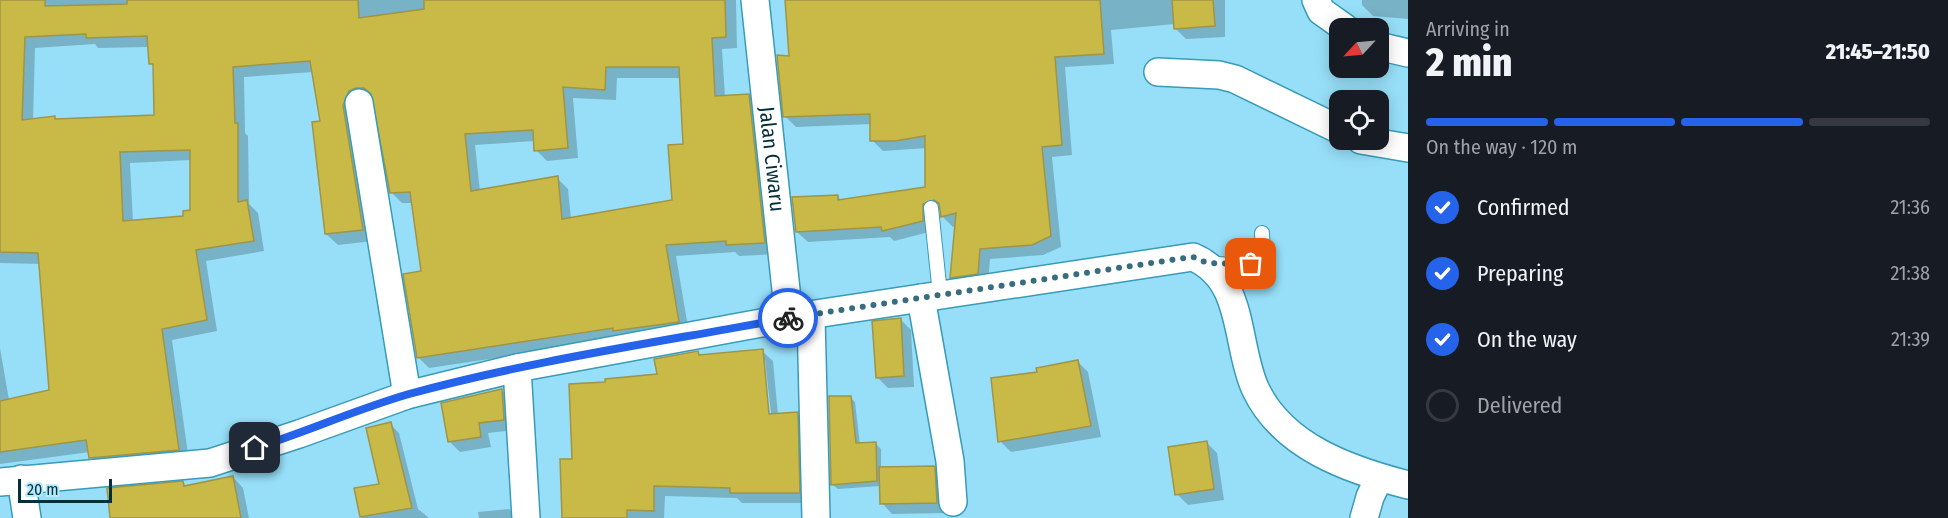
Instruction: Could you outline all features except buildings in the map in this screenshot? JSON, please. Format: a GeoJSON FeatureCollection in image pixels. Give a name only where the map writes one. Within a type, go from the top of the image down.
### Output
{"type":"FeatureCollection","features":[{"type":"Feature","properties":{"kind":"street","name":"Jalan Ciwaru"},"geometry":{"type":"LineString","coordinates":[[755,0],[800,317],[816,518]]}},
{"type":"Feature","properties":{"kind":"street"},"geometry":{"type":"LineString","coordinates":[[1316,0],[1321,11],[1331,18]]}},
{"type":"Feature","properties":{"kind":"street"},"geometry":{"type":"LineString","coordinates":[[1389,49],[1408,53]]}},
{"type":"Feature","properties":{"kind":"street"},"geometry":{"type":"LineString","coordinates":[[1158,72],[1219,75],[1235,79],[1329,125]]}},
{"type":"Feature","properties":{"kind":"street"},"geometry":{"type":"LineString","coordinates":[[359,103],[407,395]]}},
{"type":"Feature","properties":{"kind":"street"},"geometry":{"type":"LineString","coordinates":[[1389,145],[1408,148]]}},
{"type":"Feature","properties":{"kind":"street"},"geometry":{"type":"LineString","coordinates":[[27,518],[10,480],[210,463],[407,395],[517,368],[800,317],[1193,257],[1207,263],[1218,272],[1227,285],[1255,387],[1274,416],[1296,439],[1311,449],[1379,477],[1408,485]]}},
{"type":"Feature","properties":{"kind":"street"},"geometry":{"type":"LineString","coordinates":[[930,296],[953,502]]}},
{"type":"Feature","properties":{"kind":"street"},"geometry":{"type":"LineString","coordinates":[[517,368],[526,518]]}},
{"type":"Feature","properties":{"kind":"street"},"geometry":{"type":"LineString","coordinates":[[1364,518],[1370,496],[1379,477]]}},
{"type":"Feature","properties":{"kind":"lane"},"geometry":{"type":"LineString","coordinates":[[930,296],[931,208]]}},
{"type":"Feature","properties":{"kind":"lane"},"geometry":{"type":"LineString","coordinates":[[1207,263],[1251,264],[1259,262],[1263,257],[1262,232]]}},
{"type":"Feature","properties":{"kind":"way so far"},"geometry":{"type":"LineString","coordinates":[[788,318],[811,317],[940,294],[1193,257],[1207,263],[1251,264]]}},
{"type":"Feature","properties":{"kind":"route"},"geometry":{"type":"LineString","coordinates":[[255,448],[407,395],[451,384],[517,368],[788,318]]}}]}
